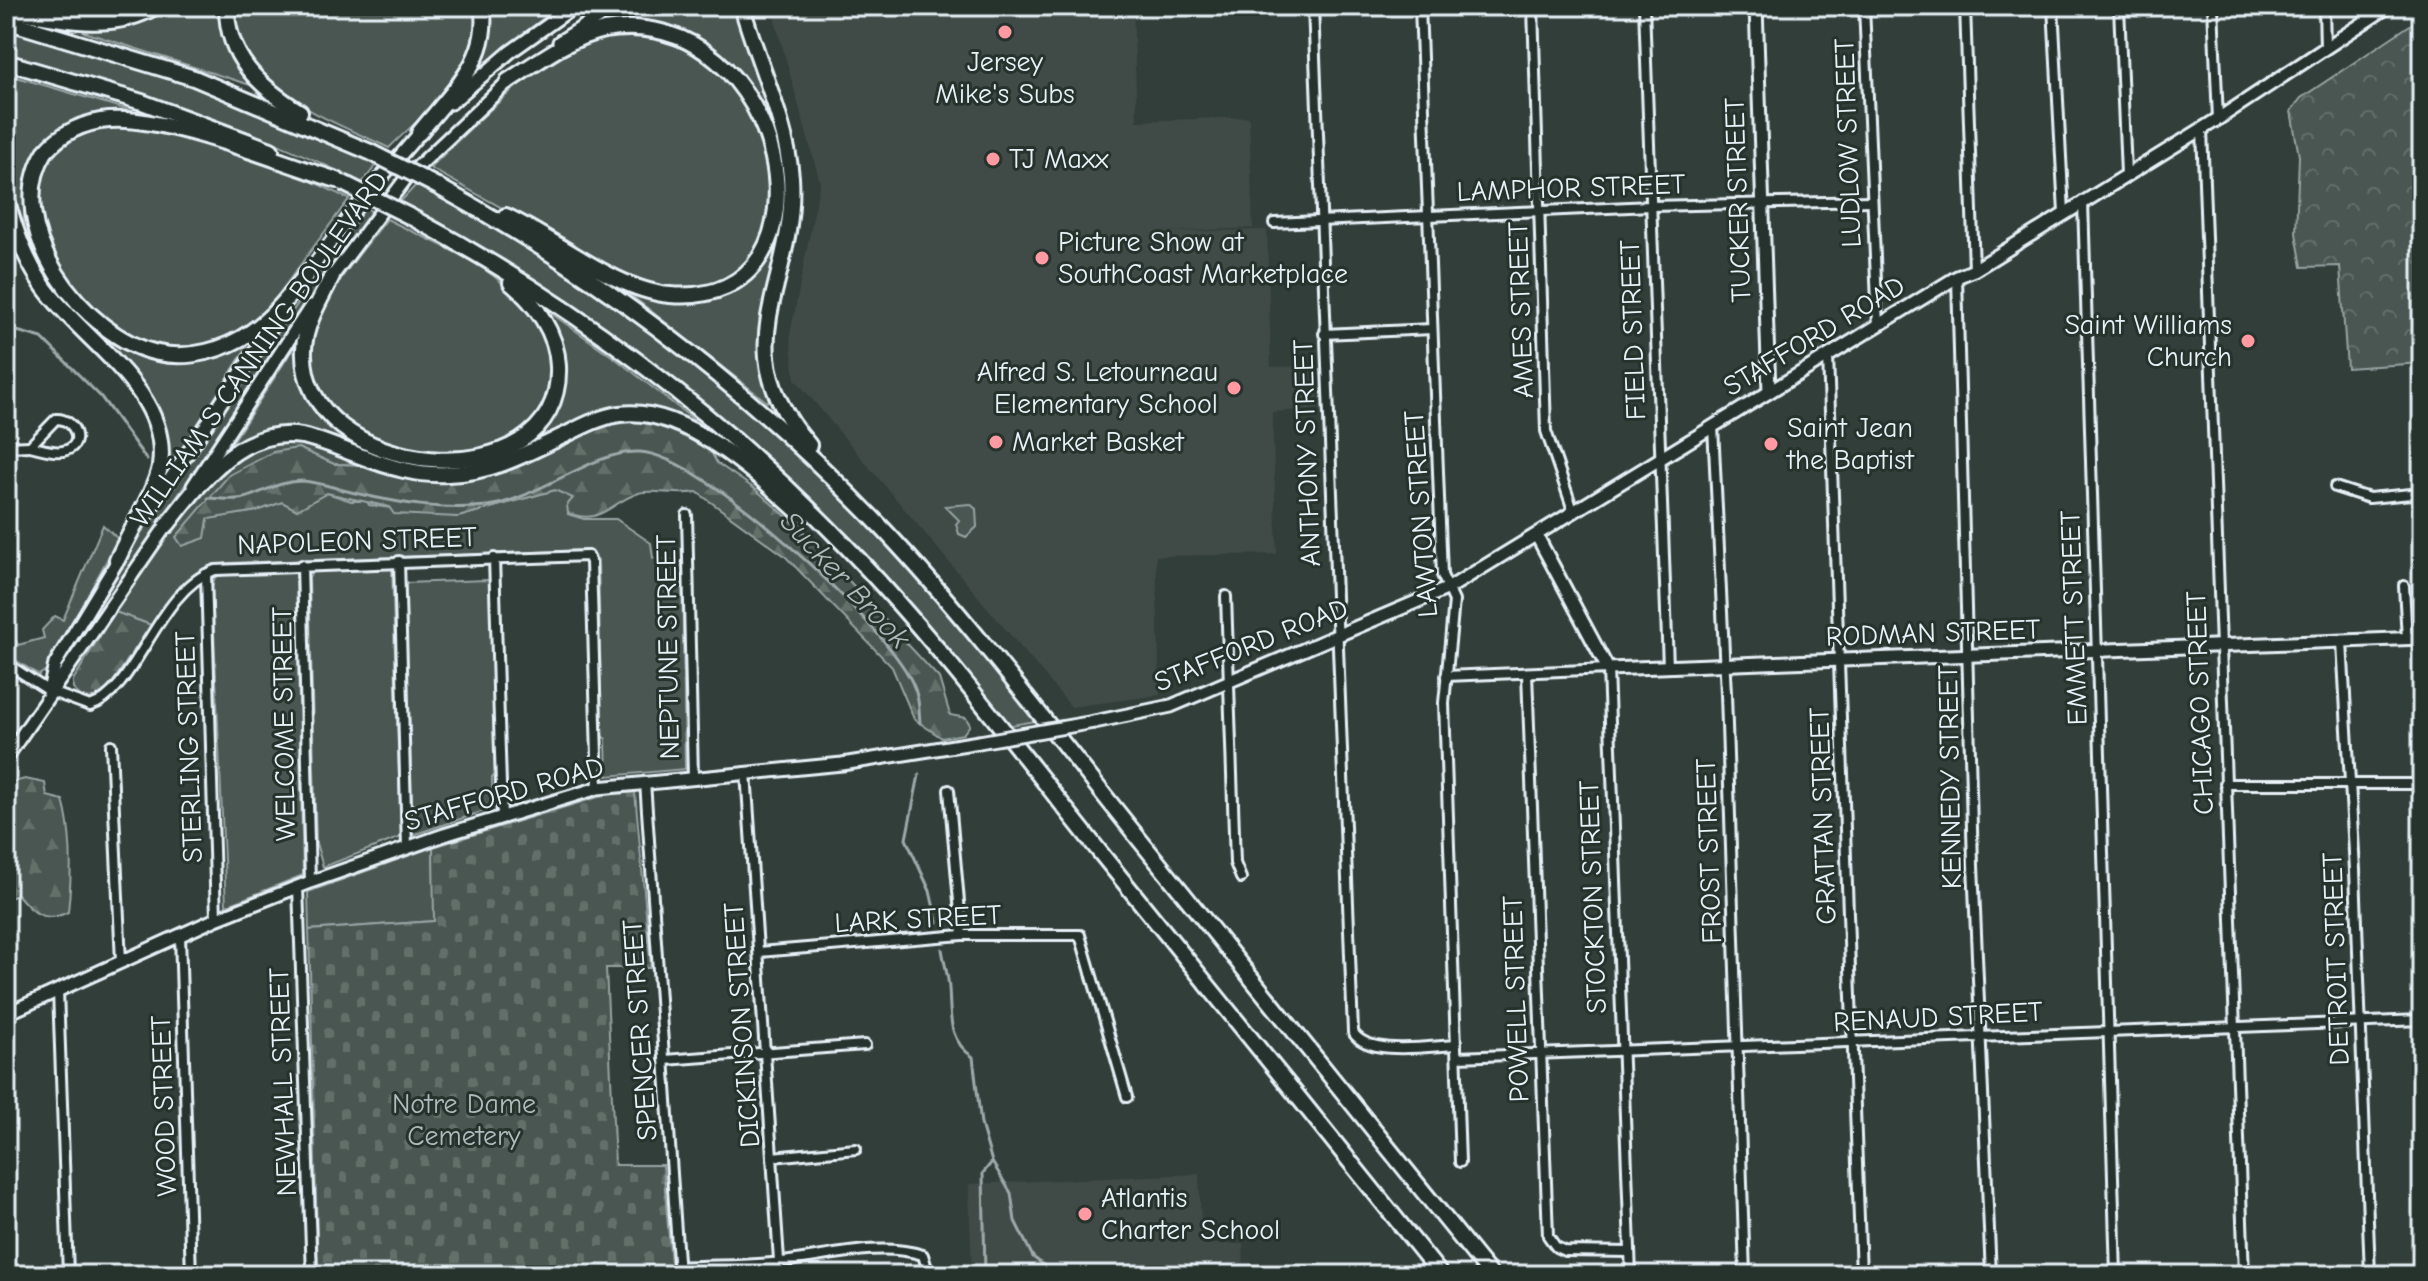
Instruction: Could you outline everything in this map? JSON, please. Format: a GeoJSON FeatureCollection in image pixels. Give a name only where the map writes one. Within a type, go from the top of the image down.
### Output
{"type":"FeatureCollection","features":[{"type":"Feature","properties":{"kind":"highway"},"geometry":{"type":"LineString","coordinates":[[6,9],[99,23],[127,19],[156,6]]}},
{"type":"Feature","properties":{"kind":"highway"},"geometry":{"type":"LineString","coordinates":[[227,6],[231,41],[253,77],[280,100],[356,145],[443,189],[511,218],[630,283],[666,294],[695,294],[724,285],[752,265],[766,244],[775,220],[777,193],[767,131],[754,101],[736,76],[696,41],[652,28],[601,30],[565,45],[508,81]]}},
{"type":"Feature","properties":{"kind":"highway"},"geometry":{"type":"LineString","coordinates":[[419,133],[479,55],[485,27],[482,6]]}},
{"type":"Feature","properties":{"kind":"highway"},"geometry":{"type":"LineString","coordinates":[[742,6],[784,139],[791,179],[789,222],[766,328],[771,382],[794,427],[989,652],[1491,1275]]}},
{"type":"Feature","properties":{"kind":"highway"},"geometry":{"type":"LineString","coordinates":[[6,21],[194,78],[356,145]]}},
{"type":"Feature","properties":{"kind":"highway"},"geometry":{"type":"LineString","coordinates":[[6,62],[197,121],[340,182],[412,218],[550,300],[692,404],[822,522],[939,652],[1441,1275]]}},
{"type":"Feature","properties":{"kind":"highway"},"geometry":{"type":"LineString","coordinates":[[309,271],[275,313],[237,341],[190,354],[166,354],[142,348],[85,313],[47,267],[28,222],[30,180],[42,156],[59,139],[81,126],[120,120],[218,142],[340,182]]}},
{"type":"Feature","properties":{"kind":"highway"},"geometry":{"type":"LineString","coordinates":[[443,189],[568,265],[654,325],[762,413],[864,509]]}},
{"type":"Feature","properties":{"kind":"highway"},"geometry":{"type":"LineString","coordinates":[[6,198],[23,251],[43,286],[130,381],[156,427],[161,451],[158,476],[117,560]]}},
{"type":"Feature","properties":{"kind":"highway"},"geometry":{"type":"LineString","coordinates":[[332,276],[309,326],[304,351],[311,387],[335,419],[374,445],[427,460],[474,458],[518,441],[537,426],[554,395],[558,361],[549,330],[514,286],[412,218]]}},
{"type":"Feature","properties":{"kind":"highway"},"geometry":{"type":"LineString","coordinates":[[167,525],[214,468],[243,448],[268,438],[302,436],[401,470],[452,474],[501,465],[606,417],[651,415],[692,430],[782,497],[939,652]]}},
{"type":"Feature","properties":{"kind":"street","name":"WILLIAM S CANNING BOULEVARD"},"geometry":{"type":"LineString","coordinates":[[49,691],[55,664],[117,560],[309,271],[361,201],[419,133],[496,63],[575,6]]}},
{"type":"Feature","properties":{"kind":"street","name":"WILLIAM S CANNING BOULEVARD"},"geometry":{"type":"LineString","coordinates":[[6,758],[49,691],[62,678],[167,525],[332,276],[412,171],[508,81],[616,6]]}},
{"type":"Feature","properties":{"kind":"street","name":"ANTHONY STREET"},"geometry":{"type":"LineString","coordinates":[[1313,6],[1353,1032],[1359,1041],[1378,1048],[1456,1045]]}},
{"type":"Feature","properties":{"kind":"street","name":"LAWTON STREET"},"geometry":{"type":"LineString","coordinates":[[1420,6],[1442,575],[1454,601],[1446,676],[1448,856],[1460,1162]]}},
{"type":"Feature","properties":{"kind":"street","name":"AMES STREET"},"geometry":{"type":"LineString","coordinates":[[1533,6],[1546,431],[1574,513]]}},
{"type":"Feature","properties":{"kind":"street","name":"FIELD STREET"},"geometry":{"type":"LineString","coordinates":[[1644,6],[1668,667]]}},
{"type":"Feature","properties":{"kind":"street","name":"TUCKER STREET"},"geometry":{"type":"LineString","coordinates":[[1756,6],[1769,392]]}},
{"type":"Feature","properties":{"kind":"street","name":"LUDLOW STREET"},"geometry":{"type":"LineString","coordinates":[[1864,6],[1878,326]]}},
{"type":"Feature","properties":{"kind":"street"},"geometry":{"type":"LineString","coordinates":[[1965,6],[1974,270]]}},
{"type":"Feature","properties":{"kind":"street"},"geometry":{"type":"LineString","coordinates":[[2053,6],[2064,213]]}},
{"type":"Feature","properties":{"kind":"street"},"geometry":{"type":"LineString","coordinates":[[2119,6],[2126,174]]}},
{"type":"Feature","properties":{"kind":"street"},"geometry":{"type":"LineString","coordinates":[[2213,6],[2218,119]]}},
{"type":"Feature","properties":{"kind":"street"},"geometry":{"type":"LineString","coordinates":[[2324,6],[2325,48]]}},
{"type":"Feature","properties":{"kind":"street","name":"STAFFORD ROAD"},"geometry":{"type":"LineString","coordinates":[[6,1014],[216,919],[304,884],[407,847],[598,788],[842,764],[1094,722],[1171,706],[1336,639],[1449,588],[1537,536],[2218,119],[2389,6]]}},
{"type":"Feature","properties":{"kind":"street","name":"CHICAGO STREET"},"geometry":{"type":"LineString","coordinates":[[2202,128],[2244,1275]]}},
{"type":"Feature","properties":{"kind":"street","name":"LAMPHOR STREET"},"geometry":{"type":"LineString","coordinates":[[1274,223],[1651,206],[1871,201]]}},
{"type":"Feature","properties":{"kind":"street","name":"EMMETT STREET"},"geometry":{"type":"LineString","coordinates":[[2083,201],[2116,1275]]}},
{"type":"Feature","properties":{"kind":"street","name":"KENNEDY STREET"},"geometry":{"type":"LineString","coordinates":[[1957,277],[1980,1037],[1991,1275]]}},
{"type":"Feature","properties":{"kind":"street"},"geometry":{"type":"LineString","coordinates":[[1324,334],[1432,329]]}},
{"type":"Feature","properties":{"kind":"street","name":"GRATTAN STREET"},"geometry":{"type":"LineString","coordinates":[[1828,356],[1861,1275]]}},
{"type":"Feature","properties":{"kind":"street"},"geometry":{"type":"LineString","coordinates":[[6,447],[30,446],[62,451],[72,447],[76,432],[66,420],[56,419],[30,446]]}},
{"type":"Feature","properties":{"kind":"street","name":"FROST STREET"},"geometry":{"type":"LineString","coordinates":[[1713,426],[1725,664],[1745,1275]]}},
{"type":"Feature","properties":{"kind":"street"},"geometry":{"type":"LineString","coordinates":[[2335,487],[2369,498],[2422,493]]}},
{"type":"Feature","properties":{"kind":"street","name":"NEPTUNE STREET"},"geometry":{"type":"LineString","coordinates":[[687,515],[693,777]]}},
{"type":"Feature","properties":{"kind":"street","name":"STOCKTON STREET"},"geometry":{"type":"LineString","coordinates":[[1537,536],[1608,669],[1631,1275]]}},
{"type":"Feature","properties":{"kind":"street","name":"NAPOLEON STREET"},"geometry":{"type":"LineString","coordinates":[[6,663],[49,691],[87,706],[102,701],[114,690],[182,592],[206,574],[234,567],[590,557],[598,788]]}},
{"type":"Feature","properties":{"kind":"street"},"geometry":{"type":"LineString","coordinates":[[494,558],[502,817]]}},
{"type":"Feature","properties":{"kind":"street"},"geometry":{"type":"LineString","coordinates":[[399,561],[407,847]]}},
{"type":"Feature","properties":{"kind":"street","name":"WELCOME STREET"},"geometry":{"type":"LineString","coordinates":[[302,565],[304,884]]}},
{"type":"Feature","properties":{"kind":"street","name":"STERLING STREET"},"geometry":{"type":"LineString","coordinates":[[206,574],[216,919]]}},
{"type":"Feature","properties":{"kind":"street"},"geometry":{"type":"LineString","coordinates":[[2404,586],[2407,639]]}},
{"type":"Feature","properties":{"kind":"street"},"geometry":{"type":"LineString","coordinates":[[1226,596],[1235,863],[1241,878]]}},
{"type":"Feature","properties":{"kind":"street","name":"RODMAN STREET"},"geometry":{"type":"LineString","coordinates":[[1446,676],[2422,638]]}},
{"type":"Feature","properties":{"kind":"street","name":"DETROIT STREET"},"geometry":{"type":"LineString","coordinates":[[2342,642],[2370,1275]]}},
{"type":"Feature","properties":{"kind":"street","name":"POWELL STREET"},"geometry":{"type":"LineString","coordinates":[[1527,673],[1545,1221],[1550,1243],[1565,1251],[1629,1252]]}},
{"type":"Feature","properties":{"kind":"street"},"geometry":{"type":"LineString","coordinates":[[111,745],[121,962]]}},
{"type":"Feature","properties":{"kind":"street","name":"DICKINSON STREET"},"geometry":{"type":"LineString","coordinates":[[746,772],[780,1275]]}},
{"type":"Feature","properties":{"kind":"street","name":"SPENCER STREET"},"geometry":{"type":"LineString","coordinates":[[645,782],[678,1271]]}},
{"type":"Feature","properties":{"kind":"street"},"geometry":{"type":"LineString","coordinates":[[2225,784],[2422,784]]}},
{"type":"Feature","properties":{"kind":"street"},"geometry":{"type":"LineString","coordinates":[[949,790],[962,935]]}},
{"type":"Feature","properties":{"kind":"street","name":"NEWHALL STREET"},"geometry":{"type":"LineString","coordinates":[[304,884],[312,1275]]}},
{"type":"Feature","properties":{"kind":"street","name":"WOOD STREET"},"geometry":{"type":"LineString","coordinates":[[180,935],[191,1275]]}},
{"type":"Feature","properties":{"kind":"street","name":"LARK STREET"},"geometry":{"type":"LineString","coordinates":[[759,952],[962,935],[1080,935],[1127,1097]]}},
{"type":"Feature","properties":{"kind":"street"},"geometry":{"type":"LineString","coordinates":[[58,990],[68,1275]]}},
{"type":"Feature","properties":{"kind":"street","name":"RENAUD STREET"},"geometry":{"type":"LineString","coordinates":[[1457,1057],[2422,1020]]}},
{"type":"Feature","properties":{"kind":"street"},"geometry":{"type":"LineString","coordinates":[[665,1060],[865,1045]]}},
{"type":"Feature","properties":{"kind":"street"},"geometry":{"type":"LineString","coordinates":[[772,1157],[856,1149]]}},
{"type":"Feature","properties":{"kind":"street"},"geometry":{"type":"LineString","coordinates":[[678,1271],[779,1263],[850,1252],[899,1251],[921,1255],[929,1275]]}},
{"type":"Feature","properties":{"kind":"shaded area"},"geometry":{"type":"Polygon","coordinates":[[[771,6],[1133,6],[1137,121],[1249,117],[1253,228],[1159,232],[1267,230],[1271,367],[1317,366],[1318,409],[1272,412],[1277,554],[1156,556],[1160,695],[1071,707],[795,379],[790,335],[820,182],[771,6]]]}},
{"type":"Feature","properties":{"kind":"shaded area","name":"Atlantis Charter School"},"geometry":{"type":"Polygon","coordinates":[[[1199,1174],[1202,1244],[1243,1244],[1244,1275],[972,1275],[969,1184],[1199,1174]]]}},
{"type":"Feature","properties":{"kind":"green space"},"geometry":{"type":"Polygon","coordinates":[[[167,6],[223,6],[235,61],[250,85],[84,32],[85,28],[119,27],[167,6]]]}},
{"type":"Feature","properties":{"kind":"green space"},"geometry":{"type":"Polygon","coordinates":[[[234,6],[477,6],[479,27],[475,48],[452,85],[389,148],[313,112],[267,79],[250,59],[238,35],[234,6]]]}},
{"type":"Feature","properties":{"kind":"green space"},"geometry":{"type":"Polygon","coordinates":[[[487,6],[559,6],[487,62],[483,59],[490,27],[487,6]]]}},
{"type":"Feature","properties":{"kind":"green space"},"geometry":{"type":"Polygon","coordinates":[[[637,6],[736,6],[771,114],[766,115],[739,74],[706,44],[665,27],[616,23],[616,19],[637,6]]]}},
{"type":"Feature","properties":{"kind":"green space"},"geometry":{"type":"Polygon","coordinates":[[[2422,17],[2422,363],[2347,368],[2340,266],[2302,267],[2296,233],[2299,156],[2291,111],[2301,98],[2422,17]]]}},
{"type":"Feature","properties":{"kind":"green space"},"geometry":{"type":"Polygon","coordinates":[[[6,29],[100,55],[243,102],[334,141],[377,164],[362,183],[232,126],[97,81],[6,56],[6,29]]]}},
{"type":"Feature","properties":{"kind":"green space"},"geometry":{"type":"Polygon","coordinates":[[[613,35],[681,41],[730,78],[765,142],[772,208],[758,250],[727,279],[714,285],[661,289],[628,278],[430,168],[492,108],[537,71],[586,44],[613,35]]]}},
{"type":"Feature","properties":{"kind":"green space"},"geometry":{"type":"Polygon","coordinates":[[[6,74],[139,113],[138,117],[110,116],[39,153],[24,185],[24,226],[20,228],[6,178],[6,74]]]}},
{"type":"Feature","properties":{"kind":"green space"},"geometry":{"type":"Polygon","coordinates":[[[112,126],[171,134],[233,151],[293,173],[349,199],[264,314],[222,342],[181,351],[144,344],[108,325],[57,272],[32,198],[45,169],[60,148],[81,134],[112,126]]]}},
{"type":"Feature","properties":{"kind":"green space"},"geometry":{"type":"Polygon","coordinates":[[[416,185],[542,258],[602,298],[720,386],[775,433],[829,483],[900,558],[1036,721],[1006,726],[753,449],[400,202],[416,185]]]}},
{"type":"Feature","properties":{"kind":"green space"},"geometry":{"type":"Polygon","coordinates":[[[364,207],[371,211],[90,625],[86,622],[152,516],[364,207]]]}},
{"type":"Feature","properties":{"kind":"green space"},"geometry":{"type":"Polygon","coordinates":[[[387,219],[469,260],[499,280],[530,313],[544,336],[551,360],[549,388],[531,423],[499,444],[459,454],[416,451],[375,438],[340,416],[317,385],[310,347],[320,314],[340,280],[387,219]]]}},
{"type":"Feature","properties":{"kind":"green space"},"geometry":{"type":"Polygon","coordinates":[[[777,232],[782,233],[764,316],[763,356],[770,400],[767,402],[628,293],[630,290],[653,296],[697,298],[717,293],[735,285],[752,272],[766,255],[777,232]]]}},
{"type":"Feature","properties":{"kind":"green space"},"geometry":{"type":"Polygon","coordinates":[[[552,314],[698,423],[696,427],[525,449],[522,446],[551,416],[562,387],[559,355],[548,317],[552,314]]]}},
{"type":"Feature","properties":{"kind":"green space"},"geometry":{"type":"Polygon","coordinates":[[[85,320],[109,338],[143,355],[244,344],[246,348],[170,471],[165,470],[163,431],[81,323],[85,320]]]}},
{"type":"Feature","properties":{"kind":"green space"},"geometry":{"type":"Polygon","coordinates":[[[295,346],[299,347],[304,380],[321,410],[346,434],[374,451],[372,456],[319,436],[235,446],[232,443],[295,346]]]}},
{"type":"Feature","properties":{"kind":"green space"},"geometry":{"type":"Polygon","coordinates":[[[638,419],[659,423],[694,438],[710,450],[717,463],[755,489],[802,530],[939,678],[950,715],[966,718],[970,725],[963,734],[942,738],[914,719],[892,667],[785,556],[697,492],[639,493],[589,517],[568,513],[567,505],[573,498],[555,490],[458,517],[394,514],[389,507],[327,493],[297,510],[282,502],[257,511],[208,519],[205,538],[182,546],[176,537],[229,475],[273,452],[298,448],[334,464],[366,465],[448,481],[617,420],[638,419]]]}},
{"type":"Feature","properties":{"kind":"green space"},"geometry":{"type":"Polygon","coordinates":[[[304,442],[366,465],[334,464],[298,448],[208,519],[257,511],[282,502],[297,509],[327,493],[351,501],[367,501],[369,505],[458,517],[555,490],[574,498],[568,514],[584,519],[616,519],[651,543],[653,558],[682,562],[685,769],[607,776],[606,739],[602,736],[598,560],[589,550],[228,563],[192,577],[174,593],[151,625],[115,612],[170,528],[215,477],[242,458],[271,445],[304,442]]]}},
{"type":"Feature","properties":{"kind":"green space"},"geometry":{"type":"Polygon","coordinates":[[[970,504],[976,509],[977,527],[966,537],[959,534],[956,524],[959,520],[945,506],[970,504]]]}},
{"type":"Feature","properties":{"kind":"green space"},"geometry":{"type":"Polygon","coordinates":[[[103,525],[118,539],[49,668],[39,675],[6,654],[6,641],[15,639],[18,645],[44,638],[42,630],[55,616],[63,620],[103,525]]]}},
{"type":"Feature","properties":{"kind":"green space"},"geometry":{"type":"Polygon","coordinates":[[[392,567],[401,837],[323,867],[316,843],[309,578],[313,570],[392,567]]]}},
{"type":"Feature","properties":{"kind":"green space"},"geometry":{"type":"Polygon","coordinates":[[[237,572],[296,573],[303,875],[226,906],[212,587],[215,577],[237,572]]]}},
{"type":"Feature","properties":{"kind":"green space"},"geometry":{"type":"Polygon","coordinates":[[[490,582],[495,776],[492,777],[493,808],[413,835],[405,583],[490,582]]]}},
{"type":"Feature","properties":{"kind":"green space"},"geometry":{"type":"Polygon","coordinates":[[[115,612],[151,625],[108,689],[100,696],[85,700],[73,689],[73,680],[115,612]]]}},
{"type":"Feature","properties":{"kind":"green space"},"geometry":{"type":"Polygon","coordinates":[[[25,779],[45,783],[47,796],[63,800],[69,827],[71,870],[68,912],[52,917],[28,907],[18,895],[6,899],[6,784],[25,779]]]}},
{"type":"Feature","properties":{"kind":"green space","name":"Notre Dame Cemetery"},"geometry":{"type":"Polygon","coordinates":[[[635,792],[651,968],[606,968],[615,1165],[663,1165],[672,1275],[318,1275],[309,930],[434,921],[433,847],[605,795],[635,792]]]}},
{"type":"Feature","properties":{"kind":"green space"},"geometry":{"type":"Polygon","coordinates":[[[433,847],[435,921],[309,930],[308,892],[433,847]]]}},
{"type":"Feature","properties":{"kind":"waterway","name":"Sucker Brook"},"geometry":{"type":"LineString","coordinates":[[6,335],[17,331],[42,338],[101,397],[147,460]]}},
{"type":"Feature","properties":{"kind":"waterway","name":"Sucker Brook"},"geometry":{"type":"LineString","coordinates":[[208,498],[240,499],[279,485],[302,481],[420,505],[487,506],[526,495],[585,466],[623,453],[640,452],[669,461],[706,481],[747,511],[790,546],[867,621],[912,682],[920,723]]}},
{"type":"Feature","properties":{"kind":"waterway","name":"Sucker Brook"},"geometry":{"type":"LineString","coordinates":[[919,775],[906,839],[930,891],[937,922]]}},
{"type":"Feature","properties":{"kind":"waterway","name":"Sucker Brook"},"geometry":{"type":"LineString","coordinates":[[942,949],[952,1026],[959,1043],[973,1057],[981,1124],[992,1162],[1011,1193],[1015,1221],[1033,1257],[1056,1275]]}},
{"type":"Feature","properties":{"kind":"waterway"},"geometry":{"type":"LineString","coordinates":[[985,1275],[983,1173],[992,1162]]}},
{"type":"Feature","properties":{"kind":"place","name":"Jersey Mike's Subs"},"geometry":{"type":"Point","coordinates":[1005,32]}},
{"type":"Feature","properties":{"kind":"place","name":"TJ Maxx"},"geometry":{"type":"Point","coordinates":[993,159]}},
{"type":"Feature","properties":{"kind":"place","name":"Picture Show at SouthCoast Marketplace"},"geometry":{"type":"Point","coordinates":[1042,258]}},
{"type":"Feature","properties":{"kind":"place","name":"Saint Williams Church"},"geometry":{"type":"Point","coordinates":[2248,341]}},
{"type":"Feature","properties":{"kind":"place","name":"Alfred S. Letourneau Elementary School"},"geometry":{"type":"Point","coordinates":[1234,388]}},
{"type":"Feature","properties":{"kind":"place","name":"Market Basket"},"geometry":{"type":"Point","coordinates":[996,442]}},
{"type":"Feature","properties":{"kind":"place","name":"Saint Jean the Baptist"},"geometry":{"type":"Point","coordinates":[1771,444]}},
{"type":"Feature","properties":{"kind":"place","name":"Atlantis Charter School"},"geometry":{"type":"Point","coordinates":[1085,1214]}}]}
